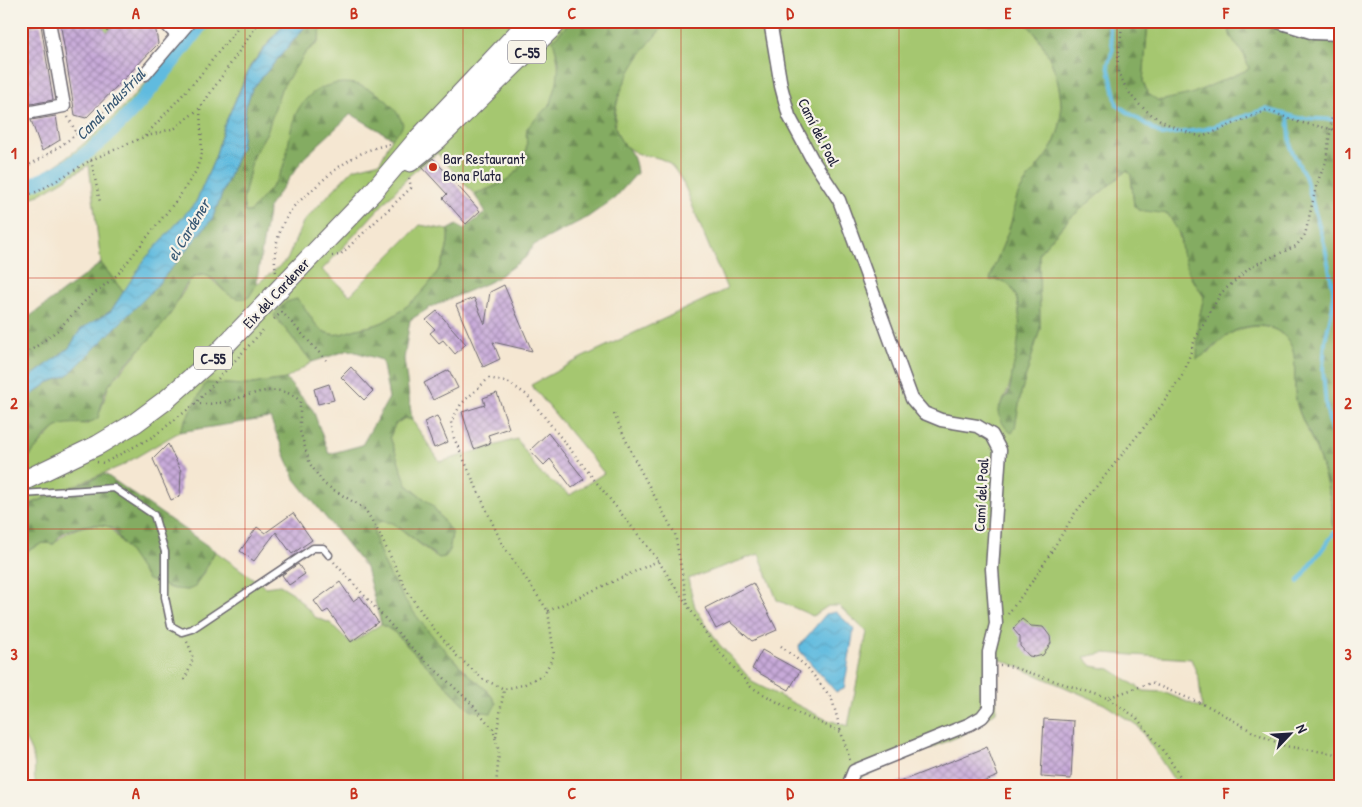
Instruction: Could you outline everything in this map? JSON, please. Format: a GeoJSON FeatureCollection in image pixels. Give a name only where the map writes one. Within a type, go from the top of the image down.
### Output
{"type":"FeatureCollection","features":[{"type":"Feature","properties":{"kind":"main road","name":"Eix del Cardener"},"geometry":{"type":"LineString","coordinates":[[21,482],[77,456],[135,423],[166,400],[209,362],[372,193],[416,141],[529,21]]}},
{"type":"Feature","properties":{"kind":"main road","name":"Eix del Cardener"},"geometry":{"type":"LineString","coordinates":[[372,193],[437,140],[559,21]]}},
{"type":"Feature","properties":{"kind":"street"},"geometry":{"type":"LineString","coordinates":[[21,114],[64,106],[49,21]]}},
{"type":"Feature","properties":{"kind":"street"},"geometry":{"type":"LineString","coordinates":[[163,21],[178,36]]}},
{"type":"Feature","properties":{"kind":"street"},"geometry":{"type":"LineString","coordinates":[[145,74],[190,21]]}},
{"type":"Feature","properties":{"kind":"street"},"geometry":{"type":"LineString","coordinates":[[494,84],[504,63],[543,21]]}},
{"type":"Feature","properties":{"kind":"street","name":"Camí del Poal"},"geometry":{"type":"LineString","coordinates":[[770,21],[781,86],[789,116],[812,159],[839,200],[912,399],[924,413],[942,420],[976,426],[984,430],[992,435],[1000,450],[992,569],[996,624],[989,664],[988,708],[982,717],[970,724],[854,771]]}},
{"type":"Feature","properties":{"kind":"street"},"geometry":{"type":"LineString","coordinates":[[1276,21],[1314,33],[1341,34]]}},
{"type":"Feature","properties":{"kind":"street"},"geometry":{"type":"LineString","coordinates":[[848,786],[854,771]]}},
{"type":"Feature","properties":{"kind":"lane"},"geometry":{"type":"LineString","coordinates":[[21,492],[22,494],[114,488],[154,515],[165,552],[164,597],[171,626],[182,632],[192,629],[313,548],[324,548],[329,555]]}},
{"type":"Feature","properties":{"kind":"path"},"geometry":{"type":"LineString","coordinates":[[144,137],[198,78],[243,21]]}},
{"type":"Feature","properties":{"kind":"path"},"geometry":{"type":"LineString","coordinates":[[21,197],[39,191],[91,160],[144,137],[175,128],[200,108],[260,21]]}},
{"type":"Feature","properties":{"kind":"path"},"geometry":{"type":"LineString","coordinates":[[1121,21],[1123,35],[1118,72],[1129,94],[1142,108],[1160,121],[1202,137],[1267,110],[1298,122],[1341,131]]}},
{"type":"Feature","properties":{"kind":"path"},"geometry":{"type":"LineString","coordinates":[[21,169],[42,159],[78,135],[145,74]]}},
{"type":"Feature","properties":{"kind":"path"},"geometry":{"type":"LineString","coordinates":[[996,624],[1014,607],[1075,513],[1168,397],[1184,373],[1194,339],[1222,293],[1252,266],[1296,246],[1305,235],[1318,183],[1326,162],[1333,109],[1341,98]]}},
{"type":"Feature","properties":{"kind":"path"},"geometry":{"type":"LineString","coordinates":[[64,106],[78,135]]}},
{"type":"Feature","properties":{"kind":"path"},"geometry":{"type":"LineString","coordinates":[[21,358],[58,330],[85,301],[117,276],[179,197],[196,171],[202,153],[200,108]]}},
{"type":"Feature","properties":{"kind":"path"},"geometry":{"type":"LineString","coordinates":[[279,290],[274,264],[275,250],[281,230],[292,209],[347,160],[380,145],[416,141]]}},
{"type":"Feature","properties":{"kind":"path"},"geometry":{"type":"LineString","coordinates":[[91,160],[100,202]]}},
{"type":"Feature","properties":{"kind":"path"},"geometry":{"type":"LineString","coordinates":[[308,259],[340,255],[404,195],[411,188],[406,165]]}},
{"type":"Feature","properties":{"kind":"path"},"geometry":{"type":"LineString","coordinates":[[272,320],[282,312],[326,360]]}},
{"type":"Feature","properties":{"kind":"path"},"geometry":{"type":"LineString","coordinates":[[77,456],[104,463],[154,436],[195,404],[266,327]]}},
{"type":"Feature","properties":{"kind":"path"},"geometry":{"type":"LineString","coordinates":[[195,404],[220,403],[245,395],[278,390],[291,393],[300,401],[300,431],[303,448],[324,484],[364,509],[378,530],[407,590],[456,656],[483,678],[504,688],[523,685],[544,674],[554,655],[548,611],[502,544],[454,438],[450,422],[461,404],[489,378],[509,383],[527,395],[659,561],[713,644],[751,688],[793,711],[841,732]]}},
{"type":"Feature","properties":{"kind":"path"},"geometry":{"type":"LineString","coordinates":[[614,414],[636,462],[675,534],[689,607]]}},
{"type":"Feature","properties":{"kind":"path"},"geometry":{"type":"LineString","coordinates":[[329,555],[409,645],[471,703],[493,729],[498,752],[496,786]]}},
{"type":"Feature","properties":{"kind":"path"},"geometry":{"type":"LineString","coordinates":[[548,611],[659,561]]}},
{"type":"Feature","properties":{"kind":"path"},"geometry":{"type":"LineString","coordinates":[[182,632],[194,654],[193,662],[184,680]]}},
{"type":"Feature","properties":{"kind":"path"},"geometry":{"type":"LineString","coordinates":[[781,646],[807,667],[832,699],[854,771]]}},
{"type":"Feature","properties":{"kind":"path"},"geometry":{"type":"LineString","coordinates":[[989,664],[1009,666],[1107,698],[1136,717],[1168,757],[1186,786]]}},
{"type":"Feature","properties":{"kind":"path"},"geometry":{"type":"LineString","coordinates":[[1107,698],[1151,684],[1210,707],[1252,732],[1285,746],[1336,754],[1341,752]]}},
{"type":"Feature","properties":{"kind":"path"},"geometry":{"type":"LineString","coordinates":[[495,738],[504,688]]}},
{"type":"Feature","properties":{"kind":"green space"},"geometry":{"type":"Polygon","coordinates":[[[98,21],[119,21],[107,32],[98,21]]]}},
{"type":"Feature","properties":{"kind":"green space"},"geometry":{"type":"Polygon","coordinates":[[[198,21],[286,21],[250,66],[224,126],[215,158],[196,202],[124,293],[101,263],[89,165],[39,195],[21,201],[21,182],[43,172],[68,157],[92,136],[141,88],[198,21]]]}},
{"type":"Feature","properties":{"kind":"green space"},"geometry":{"type":"Polygon","coordinates":[[[310,21],[323,21],[318,42],[306,52],[281,89],[267,132],[253,156],[243,201],[244,212],[250,212],[278,177],[286,159],[295,116],[306,99],[314,92],[332,84],[342,83],[362,86],[381,96],[392,106],[403,124],[401,129],[392,138],[351,114],[305,157],[269,206],[256,285],[249,297],[241,299],[228,294],[213,279],[207,276],[201,275],[191,279],[166,320],[109,385],[103,397],[98,418],[88,423],[67,424],[57,427],[47,435],[21,464],[21,403],[48,383],[68,375],[154,289],[212,219],[241,147],[246,106],[252,89],[310,21]]]}},
{"type":"Feature","properties":{"kind":"green space"},"geometry":{"type":"Polygon","coordinates":[[[323,21],[571,21],[553,40],[557,55],[558,78],[552,102],[541,116],[527,128],[526,152],[519,169],[513,175],[491,188],[474,194],[437,153],[410,175],[322,270],[350,295],[420,225],[448,230],[448,244],[438,271],[429,284],[407,306],[380,323],[342,334],[335,334],[327,333],[318,327],[297,299],[274,315],[312,362],[286,379],[246,385],[206,383],[179,432],[121,466],[21,508],[21,464],[55,428],[66,423],[88,424],[100,412],[109,385],[167,319],[191,279],[202,275],[208,276],[224,291],[249,297],[256,285],[287,260],[303,222],[353,169],[380,162],[392,138],[401,129],[397,116],[389,104],[373,91],[350,84],[340,84],[325,88],[303,104],[297,114],[286,159],[278,178],[250,212],[245,212],[243,201],[253,156],[267,132],[281,89],[306,52],[318,43],[323,21]]]}},
{"type":"Feature","properties":{"kind":"green space"},"geometry":{"type":"Polygon","coordinates":[[[571,21],[671,21],[650,41],[640,56],[630,72],[616,105],[614,120],[617,133],[634,158],[637,173],[615,198],[588,217],[534,245],[525,258],[492,281],[431,307],[410,320],[404,359],[412,420],[405,418],[395,424],[390,437],[407,485],[432,505],[452,533],[449,552],[445,557],[439,558],[393,523],[381,521],[373,527],[386,567],[408,605],[436,640],[490,694],[496,704],[491,713],[470,710],[394,632],[381,624],[366,568],[295,479],[270,418],[179,432],[206,383],[246,385],[286,379],[313,410],[329,454],[362,445],[389,398],[382,360],[349,350],[312,362],[274,315],[286,302],[297,299],[318,327],[327,333],[338,334],[383,322],[407,306],[419,295],[438,271],[444,258],[448,244],[448,230],[457,225],[464,229],[486,212],[474,194],[506,180],[513,175],[523,161],[527,148],[527,128],[551,103],[557,83],[559,62],[553,40],[571,21]]]}},
{"type":"Feature","properties":{"kind":"green space"},"geometry":{"type":"Polygon","coordinates":[[[671,21],[971,21],[991,25],[1026,23],[1045,48],[1052,64],[1060,96],[1061,113],[1054,143],[1017,197],[1008,233],[990,280],[1002,280],[1008,283],[1015,294],[1019,309],[1020,327],[1015,364],[1011,382],[999,407],[1016,420],[1021,393],[1040,329],[1039,253],[1068,220],[1127,170],[1131,175],[1134,206],[1142,210],[1160,210],[1168,214],[1175,223],[1186,263],[1204,297],[1198,323],[1208,353],[1234,332],[1256,326],[1273,329],[1280,333],[1287,338],[1291,346],[1294,355],[1297,405],[1322,467],[1332,506],[1332,524],[1336,531],[1341,534],[1341,786],[1178,786],[1138,726],[1104,704],[997,658],[996,712],[962,735],[862,777],[861,786],[37,786],[31,750],[21,734],[21,554],[43,543],[54,544],[65,534],[86,526],[109,526],[134,558],[144,575],[167,587],[188,590],[203,575],[215,551],[265,587],[280,585],[293,593],[315,617],[330,623],[351,643],[381,624],[394,632],[470,710],[496,704],[486,690],[450,656],[421,623],[396,587],[378,548],[373,527],[381,521],[393,523],[435,556],[449,552],[452,534],[432,505],[407,485],[390,437],[395,424],[405,418],[412,420],[440,462],[517,439],[539,472],[570,495],[604,473],[531,385],[581,358],[727,289],[682,180],[675,170],[670,164],[659,158],[642,155],[631,150],[619,138],[615,122],[617,103],[624,83],[646,46],[671,21]],[[759,554],[688,579],[695,607],[719,644],[754,683],[825,719],[848,726],[867,632],[839,606],[828,606],[813,616],[777,600],[759,554]],[[1104,653],[1084,657],[1092,666],[1110,669],[1144,691],[1163,692],[1202,708],[1199,679],[1191,659],[1104,653]]]}},
{"type":"Feature","properties":{"kind":"green space"},"geometry":{"type":"Polygon","coordinates":[[[971,21],[1148,21],[1143,82],[1148,94],[1159,101],[1191,94],[1249,69],[1245,56],[1231,37],[1226,21],[1341,21],[1341,161],[1338,177],[1341,262],[1336,313],[1341,351],[1341,534],[1336,531],[1332,524],[1332,506],[1322,467],[1297,404],[1294,355],[1291,346],[1286,338],[1273,329],[1264,326],[1246,327],[1221,340],[1197,359],[1198,323],[1204,296],[1190,275],[1182,253],[1180,235],[1168,214],[1138,210],[1134,206],[1131,175],[1127,170],[1068,220],[1039,253],[1040,329],[1021,393],[1015,428],[1012,433],[1005,427],[999,411],[1011,386],[1018,344],[1019,314],[1017,300],[1012,288],[1003,281],[990,280],[1010,226],[1017,197],[1054,143],[1061,113],[1060,96],[1052,64],[1045,48],[1026,23],[991,25],[971,21]]]}},
{"type":"Feature","properties":{"kind":"green space"},"geometry":{"type":"Polygon","coordinates":[[[1148,21],[1226,21],[1231,37],[1245,56],[1249,69],[1188,96],[1175,99],[1153,99],[1148,94],[1143,82],[1148,21]]]}},
{"type":"Feature","properties":{"kind":"green space"},"geometry":{"type":"Polygon","coordinates":[[[1341,262],[1341,351],[1336,313],[1341,262]]]}},
{"type":"Feature","properties":{"kind":"green space"},"geometry":{"type":"Polygon","coordinates":[[[101,263],[124,293],[111,311],[81,329],[69,348],[21,384],[21,323],[101,263]]]}},
{"type":"Feature","properties":{"kind":"green space"},"geometry":{"type":"Polygon","coordinates":[[[105,474],[215,551],[195,587],[188,590],[174,589],[148,580],[114,530],[103,525],[88,525],[67,531],[54,544],[43,543],[21,554],[21,508],[105,474]]]}},
{"type":"Feature","properties":{"kind":"water","name":"el Cardener"},"geometry":{"type":"Polygon","coordinates":[[[286,21],[310,21],[252,89],[246,106],[241,147],[212,219],[154,289],[68,375],[48,383],[21,403],[21,384],[69,348],[81,329],[111,311],[145,259],[196,202],[215,158],[224,126],[251,66],[286,21]]]}},
{"type":"Feature","properties":{"kind":"water"},"geometry":{"type":"Polygon","coordinates":[[[836,612],[854,629],[844,689],[836,692],[800,651],[799,646],[826,614],[836,612]]]}},
{"type":"Feature","properties":{"kind":"building"},"geometry":{"type":"Polygon","coordinates":[[[60,21],[98,21],[107,32],[119,21],[147,21],[156,31],[158,44],[86,118],[75,115],[60,21]]]}},
{"type":"Feature","properties":{"kind":"building"},"geometry":{"type":"Polygon","coordinates":[[[41,25],[53,100],[25,105],[21,94],[21,28],[41,25]]]}},
{"type":"Feature","properties":{"kind":"building"},"geometry":{"type":"Polygon","coordinates":[[[56,116],[60,140],[42,151],[31,120],[56,116]]]}},
{"type":"Feature","properties":{"kind":"building"},"geometry":{"type":"Polygon","coordinates":[[[433,158],[480,211],[466,224],[443,198],[447,194],[422,167],[433,158]]]}},
{"type":"Feature","properties":{"kind":"building"},"geometry":{"type":"Polygon","coordinates":[[[504,285],[532,351],[493,342],[500,359],[483,367],[456,305],[474,298],[485,324],[490,292],[504,285]]]}},
{"type":"Feature","properties":{"kind":"building"},"geometry":{"type":"Polygon","coordinates":[[[437,311],[466,344],[455,354],[443,340],[439,343],[430,333],[435,329],[426,320],[437,311]]]}},
{"type":"Feature","properties":{"kind":"building"},"geometry":{"type":"Polygon","coordinates":[[[351,367],[373,391],[364,400],[341,377],[351,367]]]}},
{"type":"Feature","properties":{"kind":"building"},"geometry":{"type":"Polygon","coordinates":[[[449,370],[458,388],[433,400],[424,383],[449,370]]]}},
{"type":"Feature","properties":{"kind":"building"},"geometry":{"type":"Polygon","coordinates":[[[329,384],[334,400],[318,404],[314,389],[329,384]]]}},
{"type":"Feature","properties":{"kind":"building"},"geometry":{"type":"Polygon","coordinates":[[[497,393],[509,428],[488,435],[491,443],[474,449],[462,412],[485,405],[483,398],[497,393]]]}},
{"type":"Feature","properties":{"kind":"building"},"geometry":{"type":"Polygon","coordinates":[[[437,416],[448,442],[434,448],[424,422],[437,416]]]}},
{"type":"Feature","properties":{"kind":"building"},"geometry":{"type":"Polygon","coordinates":[[[548,433],[584,479],[572,488],[550,459],[544,465],[530,450],[548,433]]]}},
{"type":"Feature","properties":{"kind":"building"},"geometry":{"type":"Polygon","coordinates":[[[168,444],[181,471],[180,496],[171,500],[153,459],[168,444]]]}},
{"type":"Feature","properties":{"kind":"building"},"geometry":{"type":"Polygon","coordinates":[[[293,513],[312,540],[292,554],[276,532],[254,561],[240,551],[257,527],[265,533],[293,513]]]}},
{"type":"Feature","properties":{"kind":"building"},"geometry":{"type":"Polygon","coordinates":[[[298,564],[305,574],[289,585],[282,575],[298,564]]]}},
{"type":"Feature","properties":{"kind":"building"},"geometry":{"type":"Polygon","coordinates":[[[340,582],[353,601],[360,596],[378,622],[351,642],[328,610],[323,613],[314,601],[340,582]]]}},
{"type":"Feature","properties":{"kind":"building"},"geometry":{"type":"Polygon","coordinates":[[[753,583],[777,630],[752,641],[730,622],[716,629],[705,608],[753,583]]]}},
{"type":"Feature","properties":{"kind":"building"},"geometry":{"type":"Polygon","coordinates":[[[1022,619],[1031,626],[1043,627],[1050,636],[1051,643],[1043,655],[1029,656],[1020,646],[1020,637],[1013,629],[1022,619]]]}},
{"type":"Feature","properties":{"kind":"building"},"geometry":{"type":"Polygon","coordinates":[[[762,650],[800,671],[789,690],[752,669],[762,650]]]}},
{"type":"Feature","properties":{"kind":"building"},"geometry":{"type":"Polygon","coordinates":[[[1044,719],[1074,721],[1071,779],[1041,777],[1044,719]]]}},
{"type":"Feature","properties":{"kind":"building"},"geometry":{"type":"Polygon","coordinates":[[[987,747],[998,776],[973,786],[889,786],[987,747]]]}},
{"type":"Feature","properties":{"kind":"waterway","name":"Canal industrial"},"geometry":{"type":"LineString","coordinates":[[21,188],[50,176],[77,160],[102,141],[146,95],[204,21]]}},
{"type":"Feature","properties":{"kind":"waterway"},"geometry":{"type":"LineString","coordinates":[[1108,21],[1113,49],[1108,64],[1117,105],[1162,135],[1206,129],[1266,109],[1299,118],[1341,120]]}},
{"type":"Feature","properties":{"kind":"waterway"},"geometry":{"type":"LineString","coordinates":[[1288,115],[1291,149],[1305,176],[1325,247],[1333,289],[1333,306],[1325,341],[1323,369],[1326,406],[1341,477]]}},
{"type":"Feature","properties":{"kind":"waterway"},"geometry":{"type":"LineString","coordinates":[[1298,582],[1341,524]]}},
{"type":"Feature","properties":{"kind":"place","name":"Bar Restaurant Bona Plata"},"geometry":{"type":"Point","coordinates":[433,167]}}]}
